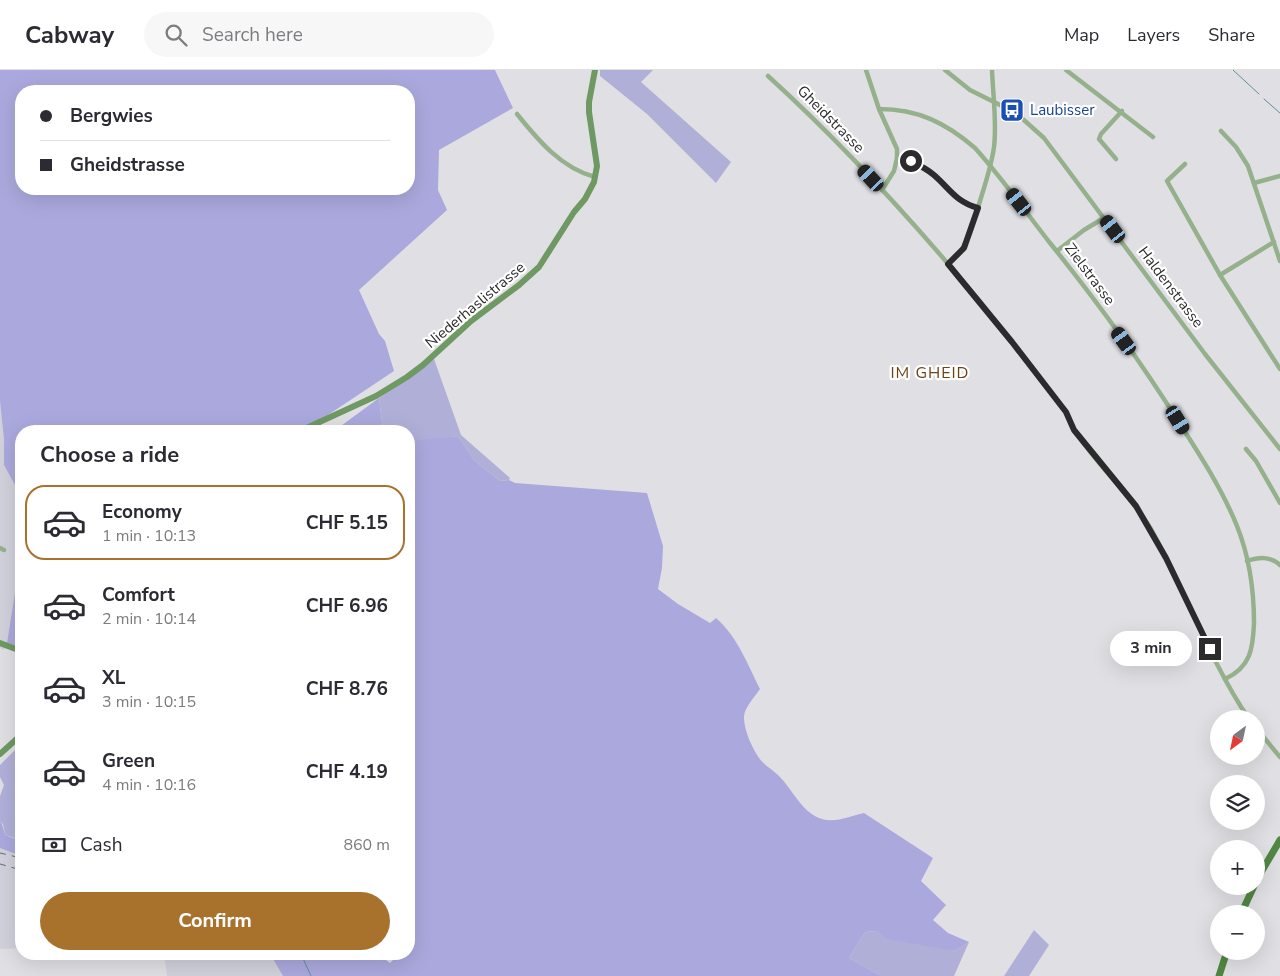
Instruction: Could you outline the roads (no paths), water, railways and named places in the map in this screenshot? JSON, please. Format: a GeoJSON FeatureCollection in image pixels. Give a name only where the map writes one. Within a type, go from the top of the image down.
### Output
{"type":"FeatureCollection","features":[{"type":"Feature","properties":{"kind":"main road"},"geometry":{"type":"LineString","coordinates":[[1265,866],[1280,840]]}},
{"type":"Feature","properties":{"kind":"main road"},"geometry":{"type":"LineString","coordinates":[[1219,976],[1224,960]]}},
{"type":"Feature","properties":{"kind":"street","name":"Niederhaslistrasse"},"geometry":{"type":"LineString","coordinates":[[313,425],[376,396],[407,377],[423,365],[471,321],[532,274],[544,260],[574,212],[585,199],[595,177],[597,166],[596,154],[589,112],[590,92],[595,70]]}},
{"type":"Feature","properties":{"kind":"street"},"geometry":{"type":"LineString","coordinates":[[866,70],[879,109],[897,149],[894,171],[882,190]]}},
{"type":"Feature","properties":{"kind":"street","name":"Haldenstrasse"},"geometry":{"type":"LineString","coordinates":[[946,70],[970,90],[1016,113],[1044,138],[1280,449]]}},
{"type":"Feature","properties":{"kind":"street"},"geometry":{"type":"LineString","coordinates":[[948,264],[964,248],[991,166],[995,139],[992,70]]}},
{"type":"Feature","properties":{"kind":"street"},"geometry":{"type":"LineString","coordinates":[[1066,70],[1122,111],[1153,137]]}},
{"type":"Feature","properties":{"kind":"street","name":"Gheidstrasse"},"geometry":{"type":"LineString","coordinates":[[768,76],[849,154],[948,264],[1066,412],[1077,434],[1136,506],[1166,558],[1225,679],[1244,710]]}},
{"type":"Feature","properties":{"kind":"street","name":"Zielstrasse"},"geometry":{"type":"LineString","coordinates":[[879,109],[914,112],[960,135],[975,148],[1057,251],[1124,341],[1162,395],[1202,460],[1234,519],[1247,560],[1254,612],[1253,643],[1247,661],[1236,672],[1225,679]]}},
{"type":"Feature","properties":{"kind":"street"},"geometry":{"type":"LineString","coordinates":[[1116,159],[1099,139],[1101,134],[1122,111]]}},
{"type":"Feature","properties":{"kind":"street"},"geometry":{"type":"LineString","coordinates":[[517,114],[540,142],[554,155],[577,170],[595,177]]}},
{"type":"Feature","properties":{"kind":"street"},"geometry":{"type":"LineString","coordinates":[[1221,131],[1236,147],[1248,166],[1280,261]]}},
{"type":"Feature","properties":{"kind":"street"},"geometry":{"type":"LineString","coordinates":[[897,158],[911,161],[923,167],[935,176],[958,200],[978,208]]}},
{"type":"Feature","properties":{"kind":"street"},"geometry":{"type":"LineString","coordinates":[[1185,164],[1167,180],[1220,275],[1280,368]]}},
{"type":"Feature","properties":{"kind":"street"},"geometry":{"type":"LineString","coordinates":[[1254,183],[1280,176]]}},
{"type":"Feature","properties":{"kind":"street"},"geometry":{"type":"LineString","coordinates":[[1057,251],[1084,230],[1104,218]]}},
{"type":"Feature","properties":{"kind":"street"},"geometry":{"type":"LineString","coordinates":[[1220,275],[1274,242]]}},
{"type":"Feature","properties":{"kind":"street"},"geometry":{"type":"LineString","coordinates":[[1246,449],[1256,461],[1280,503]]}},
{"type":"Feature","properties":{"kind":"street"},"geometry":{"type":"LineString","coordinates":[[1247,560],[1263,557],[1270,558],[1280,565]]}},
{"type":"Feature","properties":{"kind":"street"},"geometry":{"type":"LineString","coordinates":[[0,643],[15,649]]}},
{"type":"Feature","properties":{"kind":"street"},"geometry":{"type":"LineString","coordinates":[[1265,739],[1280,757]]}},
{"type":"Feature","properties":{"kind":"street"},"geometry":{"type":"LineString","coordinates":[[0,754],[15,740]]}},
{"type":"Feature","properties":{"kind":"waterway"},"geometry":{"type":"LineString","coordinates":[[1233,70],[1259,94]]}},
{"type":"Feature","properties":{"kind":"waterway"},"geometry":{"type":"LineString","coordinates":[[1264,99],[1280,113]]}},
{"type":"Feature","properties":{"kind":"waterway"},"geometry":{"type":"LineString","coordinates":[[304,960],[311,976]]}},
{"type":"Feature","properties":{"kind":"railway"},"geometry":{"type":"LineString","coordinates":[[0,853],[15,857]]}},
{"type":"Feature","properties":{"kind":"railway"},"geometry":{"type":"LineString","coordinates":[[0,864],[15,868]]}},
{"type":"Feature","properties":{"kind":"place","name":"Laubisser"},"geometry":{"type":"Point","coordinates":[1012,110]}},
{"type":"Feature","properties":{"kind":"district","name":"IM GHEID"},"geometry":{"type":"Point","coordinates":[930,373]}}]}
